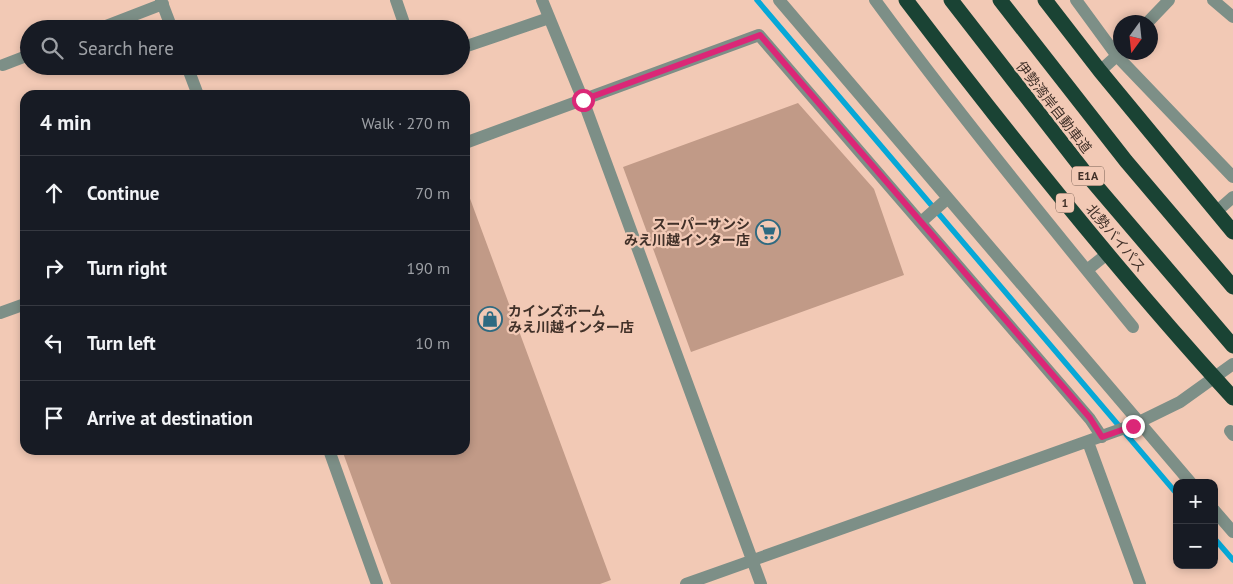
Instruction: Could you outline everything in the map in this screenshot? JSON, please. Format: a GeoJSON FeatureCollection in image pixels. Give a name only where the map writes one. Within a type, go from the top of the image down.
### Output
{"type":"FeatureCollection","features":[{"type":"Feature","properties":{"kind":"highway","name":"北勢バイパス"},"geometry":{"type":"LineString","coordinates":[[906,0],[1107,254],[1233,398]]}},
{"type":"Feature","properties":{"kind":"highway","name":"伊勢湾岸自動車道"},"geometry":{"type":"LineString","coordinates":[[951,0],[1087,175],[1233,346]]}},
{"type":"Feature","properties":{"kind":"highway","name":"伊勢湾岸自動車道"},"geometry":{"type":"LineString","coordinates":[[1000,0],[1126,161],[1233,287]]}},
{"type":"Feature","properties":{"kind":"highway"},"geometry":{"type":"LineString","coordinates":[[1045,0],[1100,71],[1233,232]]}},
{"type":"Feature","properties":{"kind":"street"},"geometry":{"type":"LineString","coordinates":[[396,0],[403,20]]}},
{"type":"Feature","properties":{"kind":"street"},"geometry":{"type":"LineString","coordinates":[[542,0],[583,100],[761,584]]}},
{"type":"Feature","properties":{"kind":"street"},"geometry":{"type":"LineString","coordinates":[[779,0],[944,201],[1136,424],[1187,479]]}},
{"type":"Feature","properties":{"kind":"street"},"geometry":{"type":"LineString","coordinates":[[874,0],[931,78],[1035,209],[1133,327]]}},
{"type":"Feature","properties":{"kind":"street"},"geometry":{"type":"LineString","coordinates":[[1076,0],[1113,46]]}},
{"type":"Feature","properties":{"kind":"street"},"geometry":{"type":"LineString","coordinates":[[1155,15],[1169,0]]}},
{"type":"Feature","properties":{"kind":"street"},"geometry":{"type":"LineString","coordinates":[[1213,0],[1233,17]]}},
{"type":"Feature","properties":{"kind":"street"},"geometry":{"type":"LineString","coordinates":[[119,20],[162,2],[169,20]]}},
{"type":"Feature","properties":{"kind":"street"},"geometry":{"type":"LineString","coordinates":[[470,45],[549,18]]}},
{"type":"Feature","properties":{"kind":"street"},"geometry":{"type":"LineString","coordinates":[[470,141],[760,35],[924,219],[1107,436]]}},
{"type":"Feature","properties":{"kind":"street"},"geometry":{"type":"LineString","coordinates":[[3,65],[20,58]]}},
{"type":"Feature","properties":{"kind":"street"},"geometry":{"type":"LineString","coordinates":[[1100,71],[1113,59]]}},
{"type":"Feature","properties":{"kind":"street"},"geometry":{"type":"LineString","coordinates":[[1125,60],[1233,177]]}},
{"type":"Feature","properties":{"kind":"street"},"geometry":{"type":"LineString","coordinates":[[190,75],[196,90]]}},
{"type":"Feature","properties":{"kind":"street"},"geometry":{"type":"LineString","coordinates":[[1216,212],[1233,197]]}},
{"type":"Feature","properties":{"kind":"street"},"geometry":{"type":"LineString","coordinates":[[924,219],[944,201]]}},
{"type":"Feature","properties":{"kind":"street"},"geometry":{"type":"LineString","coordinates":[[1087,270],[1107,254]]}},
{"type":"Feature","properties":{"kind":"street"},"geometry":{"type":"LineString","coordinates":[[0,313],[20,306]]}},
{"type":"Feature","properties":{"kind":"street"},"geometry":{"type":"LineString","coordinates":[[686,584],[752,559],[1107,436],[1180,402],[1233,364]]}},
{"type":"Feature","properties":{"kind":"street"},"geometry":{"type":"LineString","coordinates":[[1088,442],[1140,584]]}},
{"type":"Feature","properties":{"kind":"street"},"geometry":{"type":"LineString","coordinates":[[331,455],[377,584]]}},
{"type":"Feature","properties":{"kind":"street"},"geometry":{"type":"LineString","coordinates":[[1218,515],[1233,532]]}},
{"type":"Feature","properties":{"kind":"building","name":"スーパーサンシ みえ川越インター店"},"geometry":{"type":"Polygon","coordinates":[[[798,103],[874,189],[904,275],[691,352],[623,167],[798,103]]]}},
{"type":"Feature","properties":{"kind":"building","name":"カインズホーム みえ川越インター店"},"geometry":{"type":"Polygon","coordinates":[[[470,199],[611,580],[600,584],[391,584],[344,455],[470,455],[470,199]]]}},
{"type":"Feature","properties":{"kind":"waterway"},"geometry":{"type":"LineString","coordinates":[[757,0],[1173,489]]}},
{"type":"Feature","properties":{"kind":"waterway"},"geometry":{"type":"LineString","coordinates":[[1218,543],[1233,560]]}},
{"type":"Feature","properties":{"kind":"place","name":"スーパーサンシ みえ川越インター店"},"geometry":{"type":"Point","coordinates":[768,232]}},
{"type":"Feature","properties":{"kind":"place","name":"カインズホーム みえ川越インター店"},"geometry":{"type":"Point","coordinates":[490,319]}},
{"type":"Feature","properties":{"kind":"route"},"geometry":{"type":"LineString","coordinates":[[583,100],[760,35],[1090,418],[1102,437],[1133,426]]}}]}
